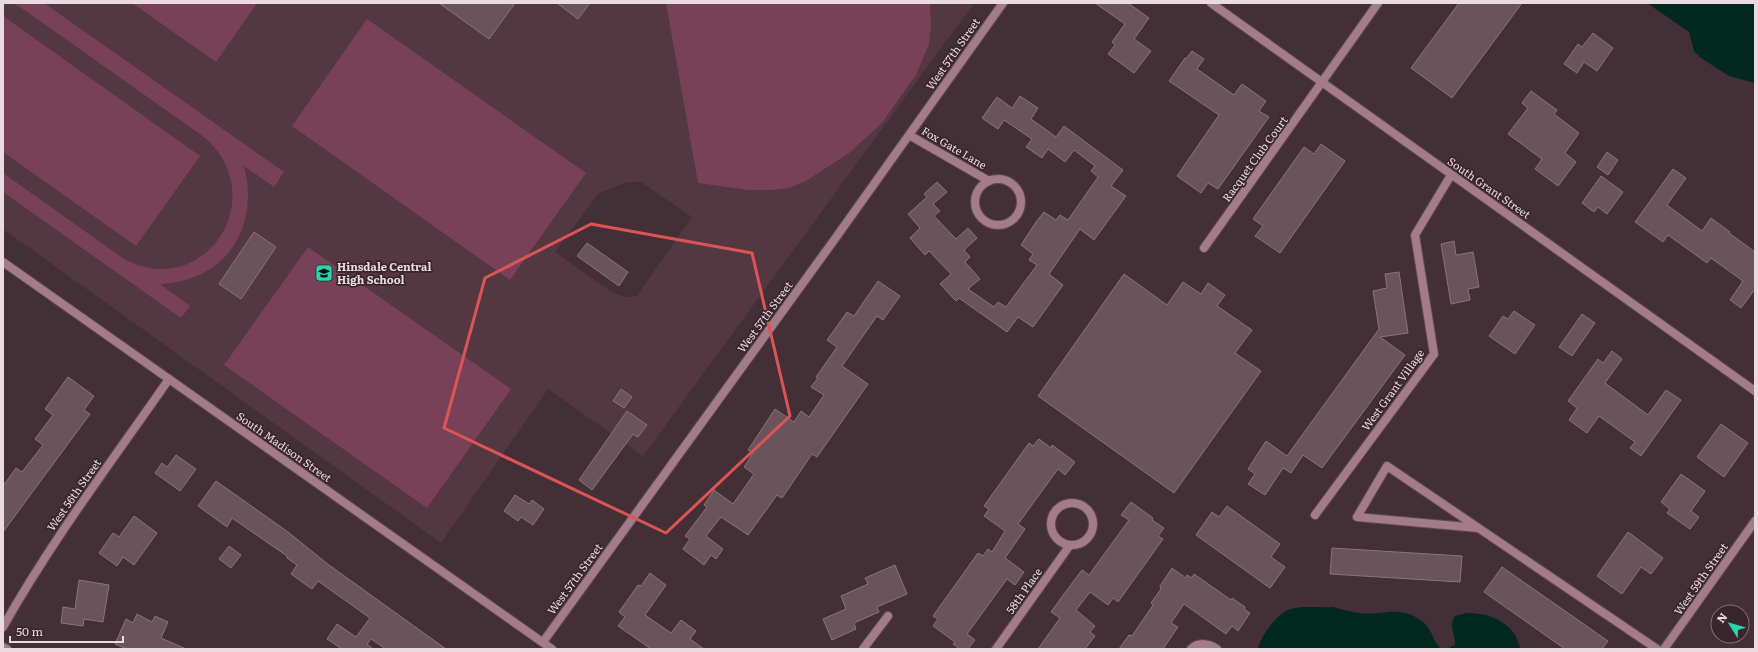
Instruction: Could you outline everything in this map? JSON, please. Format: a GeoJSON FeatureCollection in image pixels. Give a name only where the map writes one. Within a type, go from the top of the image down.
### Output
{"type":"FeatureCollection","features":[{"type":"Feature","properties":{"kind":"street","name":"West 57th Street"},"geometry":{"type":"LineString","coordinates":[[543,642],[1003,3]]}},
{"type":"Feature","properties":{"kind":"street","name":"South Grant Street"},"geometry":{"type":"LineString","coordinates":[[1211,3],[1755,391]]}},
{"type":"Feature","properties":{"kind":"street","name":"Racquet Club Court"},"geometry":{"type":"LineString","coordinates":[[1204,248],[1378,3]]}},
{"type":"Feature","properties":{"kind":"street","name":"Fox Gate Lane"},"geometry":{"type":"LineString","coordinates":[[909,135],[989,181],[1001,179],[1012,184],[1019,193],[1021,205],[1016,216],[1007,224],[995,226],[984,221],[976,212],[975,200],[979,188],[989,181]]}},
{"type":"Feature","properties":{"kind":"street","name":"West Grant Village"},"geometry":{"type":"LineString","coordinates":[[1315,515],[1434,354],[1415,235],[1451,175]]}},
{"type":"Feature","properties":{"kind":"street","name":"South Madison Street"},"geometry":{"type":"LineString","coordinates":[[3,262],[552,649]]}},
{"type":"Feature","properties":{"kind":"street","name":"West 56th Street"},"geometry":{"type":"LineString","coordinates":[[3,627],[28,582],[47,552],[169,379]]}},
{"type":"Feature","properties":{"kind":"street"},"geometry":{"type":"LineString","coordinates":[[1478,528],[1357,517],[1387,466],[1658,649]]}},
{"type":"Feature","properties":{"kind":"street"},"geometry":{"type":"LineString","coordinates":[[1075,502],[1086,506],[1092,515],[1094,526],[1090,537],[1081,544],[1070,545],[1059,541],[1052,532],[1051,521],[1055,510],[1064,503],[1075,502]]}},
{"type":"Feature","properties":{"kind":"street","name":"West 59th Street"},"geometry":{"type":"LineString","coordinates":[[1664,649],[1755,521]]}},
{"type":"Feature","properties":{"kind":"street","name":"58th Place"},"geometry":{"type":"LineString","coordinates":[[996,649],[1070,545]]}},
{"type":"Feature","properties":{"kind":"street"},"geometry":{"type":"LineString","coordinates":[[863,649],[888,616]]}},
{"type":"Feature","properties":{"kind":"street"},"geometry":{"type":"LineString","coordinates":[[1191,649],[1202,643],[1212,645],[1217,649]]}},
{"type":"Feature","properties":{"kind":"street"},"geometry":{"type":"LineString","coordinates":[[3,647],[7,649]]}},
{"type":"Feature","properties":{"kind":"highlighted area"},"geometry":{"type":"Polygon","coordinates":[[[591,224],[752,253],[790,416],[666,533],[444,428],[485,278],[591,224]]]}},
{"type":"Feature","properties":{"kind":"shaded area","name":"Hinsdale Central High School"},"geometry":{"type":"Polygon","coordinates":[[[3,3],[974,3],[643,456],[548,389],[441,543],[3,229],[3,3]],[[627,182],[599,193],[555,252],[613,293],[626,297],[637,296],[692,217],[641,182],[627,182]]]}},
{"type":"Feature","properties":{"kind":"shaded area"},"geometry":{"type":"Polygon","coordinates":[[[13,3],[44,3],[284,172],[274,187],[244,166],[248,189],[247,210],[242,230],[233,247],[220,262],[203,273],[183,281],[160,284],[190,306],[181,318],[3,192],[3,173],[124,259],[154,269],[180,266],[203,255],[220,236],[230,213],[232,187],[224,161],[204,137],[13,3]]]}},
{"type":"Feature","properties":{"kind":"shaded area"},"geometry":{"type":"Polygon","coordinates":[[[132,3],[257,3],[216,62],[132,3]]]}},
{"type":"Feature","properties":{"kind":"shaded area"},"geometry":{"type":"Polygon","coordinates":[[[666,3],[930,3],[931,26],[929,44],[916,75],[881,124],[849,153],[806,181],[789,188],[773,190],[749,190],[698,183],[666,3]]]}},
{"type":"Feature","properties":{"kind":"shaded area"},"geometry":{"type":"Polygon","coordinates":[[[1647,3],[1755,3],[1755,83],[1729,76],[1701,58],[1694,51],[1689,32],[1647,3]]]}},
{"type":"Feature","properties":{"kind":"shaded area"},"geometry":{"type":"Polygon","coordinates":[[[3,16],[200,156],[136,246],[3,152],[3,16]]]}},
{"type":"Feature","properties":{"kind":"shaded area"},"geometry":{"type":"Polygon","coordinates":[[[367,19],[586,173],[510,280],[292,126],[367,19]]]}},
{"type":"Feature","properties":{"kind":"shaded area"},"geometry":{"type":"Polygon","coordinates":[[[308,247],[511,389],[427,508],[224,365],[308,247]]]}},
{"type":"Feature","properties":{"kind":"shaded area"},"geometry":{"type":"Polygon","coordinates":[[[1304,607],[1333,607],[1369,614],[1399,612],[1414,616],[1426,624],[1441,649],[1258,649],[1259,644],[1269,627],[1288,610],[1304,607]]]}},
{"type":"Feature","properties":{"kind":"shaded area"},"geometry":{"type":"Polygon","coordinates":[[[1467,613],[1486,615],[1504,623],[1514,634],[1521,649],[1446,649],[1455,645],[1452,624],[1455,616],[1467,613]]]}},
{"type":"Feature","properties":{"kind":"building"},"geometry":{"type":"Polygon","coordinates":[[[439,3],[515,3],[489,39],[439,3]]]}},
{"type":"Feature","properties":{"kind":"building"},"geometry":{"type":"Polygon","coordinates":[[[557,3],[590,3],[578,19],[557,3]]]}},
{"type":"Feature","properties":{"kind":"building"},"geometry":{"type":"Polygon","coordinates":[[[1095,3],[1128,3],[1149,18],[1134,39],[1151,51],[1134,73],[1108,54],[1115,45],[1112,42],[1125,24],[1095,3]]]}},
{"type":"Feature","properties":{"kind":"building"},"geometry":{"type":"Polygon","coordinates":[[[1459,3],[1522,3],[1452,98],[1411,68],[1459,3]]]}},
{"type":"Feature","properties":{"kind":"building"},"geometry":{"type":"Polygon","coordinates":[[[1593,33],[1613,48],[1597,71],[1584,62],[1577,73],[1564,64],[1578,44],[1582,47],[1593,33]]]}},
{"type":"Feature","properties":{"kind":"building"},"geometry":{"type":"Polygon","coordinates":[[[1192,51],[1204,59],[1197,69],[1234,95],[1242,84],[1266,101],[1259,111],[1269,117],[1218,189],[1208,183],[1201,193],[1177,176],[1219,115],[1169,81],[1185,58],[1186,59],[1192,51]]]}},
{"type":"Feature","properties":{"kind":"building"},"geometry":{"type":"Polygon","coordinates":[[[1531,91],[1557,110],[1554,114],[1579,133],[1565,153],[1576,162],[1558,186],[1535,169],[1542,159],[1508,134],[1528,108],[1522,103],[1531,91]]]}},
{"type":"Feature","properties":{"kind":"building"},"geometry":{"type":"Polygon","coordinates":[[[1020,96],[1038,108],[1031,119],[1056,137],[1064,126],[1123,170],[1111,186],[1126,196],[1094,240],[1080,229],[1049,274],[1063,285],[1033,327],[1018,317],[1007,332],[959,298],[956,301],[940,284],[951,274],[929,251],[925,255],[910,238],[920,228],[908,214],[927,197],[924,194],[937,182],[947,192],[933,204],[940,211],[934,216],[956,239],[968,228],[977,238],[964,250],[970,257],[965,262],[980,279],[968,289],[994,307],[998,302],[1006,307],[1037,265],[1029,260],[1033,254],[1021,245],[1036,222],[1044,212],[1056,220],[1060,215],[1068,220],[1098,177],[1091,171],[1095,166],[1074,150],[1065,162],[1048,149],[1042,158],[1026,147],[1032,139],[1004,120],[998,129],[982,118],[997,97],[1012,108],[1020,96]]]}},
{"type":"Feature","properties":{"kind":"building"},"geometry":{"type":"Polygon","coordinates":[[[1321,144],[1345,161],[1280,253],[1255,236],[1263,226],[1253,219],[1304,147],[1314,154],[1321,144]]]}},
{"type":"Feature","properties":{"kind":"building"},"geometry":{"type":"Polygon","coordinates":[[[1607,152],[1618,160],[1608,175],[1597,167],[1607,152]]]}},
{"type":"Feature","properties":{"kind":"building"},"geometry":{"type":"Polygon","coordinates":[[[1673,169],[1686,178],[1667,205],[1702,231],[1711,218],[1755,252],[1755,289],[1741,308],[1730,300],[1743,281],[1711,258],[1707,263],[1668,235],[1663,242],[1635,222],[1673,169]]]}},
{"type":"Feature","properties":{"kind":"building"},"geometry":{"type":"Polygon","coordinates":[[[1601,176],[1623,192],[1607,214],[1598,207],[1594,212],[1582,203],[1601,176]]]}},
{"type":"Feature","properties":{"kind":"building"},"geometry":{"type":"Polygon","coordinates":[[[254,232],[276,247],[241,299],[219,284],[254,232]]]}},
{"type":"Feature","properties":{"kind":"building"},"geometry":{"type":"Polygon","coordinates":[[[1454,241],[1456,255],[1473,252],[1479,287],[1468,289],[1470,300],[1451,304],[1441,244],[1454,241]]]}},
{"type":"Feature","properties":{"kind":"building"},"geometry":{"type":"Polygon","coordinates":[[[587,243],[628,272],[619,286],[577,256],[587,243]]]}},
{"type":"Feature","properties":{"kind":"building"},"geometry":{"type":"Polygon","coordinates":[[[1399,272],[1408,333],[1380,337],[1405,355],[1322,468],[1303,455],[1291,473],[1283,468],[1265,495],[1248,484],[1255,474],[1248,469],[1266,441],[1287,456],[1379,329],[1373,291],[1387,288],[1385,274],[1399,272]]]}},
{"type":"Feature","properties":{"kind":"building"},"geometry":{"type":"Polygon","coordinates":[[[1124,274],[1167,305],[1183,282],[1201,294],[1208,283],[1225,295],[1217,306],[1252,330],[1235,353],[1261,371],[1174,493],[1038,396],[1124,274]]]}},
{"type":"Feature","properties":{"kind":"building"},"geometry":{"type":"Polygon","coordinates":[[[878,281],[900,296],[883,320],[877,316],[842,366],[868,384],[817,457],[812,454],[782,498],[777,495],[748,535],[721,517],[706,536],[723,549],[716,559],[711,555],[704,565],[683,549],[690,539],[685,536],[707,507],[704,505],[714,490],[733,504],[754,474],[744,467],[753,453],[748,450],[775,409],[794,422],[801,411],[809,417],[824,395],[811,387],[818,378],[816,377],[837,347],[827,340],[847,312],[854,316],[878,281]]]}},
{"type":"Feature","properties":{"kind":"building"},"geometry":{"type":"Polygon","coordinates":[[[1514,311],[1535,325],[1515,354],[1489,336],[1503,316],[1508,319],[1514,311]]]}},
{"type":"Feature","properties":{"kind":"building"},"geometry":{"type":"Polygon","coordinates":[[[1582,314],[1595,323],[1572,356],[1559,347],[1582,314]]]}},
{"type":"Feature","properties":{"kind":"building"},"geometry":{"type":"Polygon","coordinates":[[[1612,351],[1622,359],[1605,383],[1648,415],[1666,390],[1681,400],[1641,456],[1630,448],[1635,442],[1599,416],[1587,433],[1569,420],[1577,408],[1568,401],[1598,359],[1603,363],[1612,351]]]}},
{"type":"Feature","properties":{"kind":"building"},"geometry":{"type":"Polygon","coordinates":[[[68,377],[94,396],[84,410],[90,414],[3,532],[3,486],[16,468],[22,472],[43,445],[35,439],[53,415],[45,409],[68,377]]]}},
{"type":"Feature","properties":{"kind":"building"},"geometry":{"type":"Polygon","coordinates":[[[621,389],[632,397],[624,408],[613,401],[621,389]]]}},
{"type":"Feature","properties":{"kind":"building"},"geometry":{"type":"Polygon","coordinates":[[[627,411],[647,425],[638,437],[633,434],[592,490],[579,480],[627,411]]]}},
{"type":"Feature","properties":{"kind":"building"},"geometry":{"type":"Polygon","coordinates":[[[1721,424],[1748,443],[1724,477],[1697,457],[1721,424]]]}},
{"type":"Feature","properties":{"kind":"building"},"geometry":{"type":"Polygon","coordinates":[[[1039,439],[1051,448],[1052,445],[1075,462],[1065,475],[1058,469],[1018,524],[1025,529],[1005,558],[1024,572],[1015,585],[1007,579],[967,634],[975,640],[968,649],[960,649],[953,644],[955,642],[933,626],[938,619],[933,616],[978,553],[983,556],[988,549],[992,552],[1005,531],[984,516],[989,509],[984,506],[1029,443],[1033,446],[1039,439]]]}},
{"type":"Feature","properties":{"kind":"building"},"geometry":{"type":"Polygon","coordinates":[[[176,455],[196,469],[180,491],[155,473],[162,463],[167,467],[176,455]]]}},
{"type":"Feature","properties":{"kind":"building"},"geometry":{"type":"Polygon","coordinates":[[[1681,474],[1705,491],[1691,511],[1699,517],[1690,529],[1667,513],[1670,509],[1661,502],[1681,474]]]}},
{"type":"Feature","properties":{"kind":"building"},"geometry":{"type":"Polygon","coordinates":[[[216,481],[288,532],[329,565],[446,649],[386,649],[371,639],[367,644],[373,649],[342,649],[327,639],[337,624],[356,637],[370,618],[318,581],[312,589],[291,574],[297,565],[287,558],[287,556],[232,518],[227,527],[198,506],[216,481]]]}},
{"type":"Feature","properties":{"kind":"building"},"geometry":{"type":"Polygon","coordinates":[[[515,495],[529,504],[532,500],[544,509],[533,525],[521,517],[518,521],[504,511],[515,495]]]}},
{"type":"Feature","properties":{"kind":"building"},"geometry":{"type":"Polygon","coordinates":[[[1131,502],[1164,528],[1158,536],[1163,539],[1118,602],[1113,598],[1108,605],[1090,592],[1076,610],[1095,626],[1090,632],[1095,636],[1085,649],[1038,649],[1060,618],[1051,612],[1082,570],[1089,575],[1129,520],[1121,515],[1131,502]]]}},
{"type":"Feature","properties":{"kind":"building"},"geometry":{"type":"Polygon","coordinates":[[[1227,506],[1280,544],[1271,557],[1285,567],[1270,588],[1196,535],[1212,512],[1219,517],[1227,506]]]}},
{"type":"Feature","properties":{"kind":"building"},"geometry":{"type":"Polygon","coordinates":[[[134,516],[157,533],[134,565],[123,557],[117,566],[99,553],[113,533],[119,537],[134,516]]]}},
{"type":"Feature","properties":{"kind":"building"},"geometry":{"type":"Polygon","coordinates":[[[1628,532],[1663,558],[1651,574],[1641,567],[1622,594],[1597,576],[1628,532]]]}},
{"type":"Feature","properties":{"kind":"building"},"geometry":{"type":"Polygon","coordinates":[[[229,546],[241,555],[231,568],[219,559],[229,546]]]}},
{"type":"Feature","properties":{"kind":"building"},"geometry":{"type":"Polygon","coordinates":[[[1332,548],[1462,556],[1460,582],[1330,574],[1332,548]]]}},
{"type":"Feature","properties":{"kind":"building"},"geometry":{"type":"Polygon","coordinates":[[[895,565],[907,594],[877,607],[879,612],[854,623],[856,629],[832,640],[823,619],[846,609],[841,596],[868,584],[865,578],[895,565]]]}},
{"type":"Feature","properties":{"kind":"building"},"geometry":{"type":"Polygon","coordinates":[[[1502,567],[1608,641],[1602,649],[1565,649],[1484,592],[1502,567]]]}},
{"type":"Feature","properties":{"kind":"building"},"geometry":{"type":"Polygon","coordinates":[[[1172,568],[1186,578],[1187,575],[1192,578],[1194,574],[1231,600],[1232,598],[1245,607],[1244,609],[1250,613],[1238,631],[1232,626],[1226,634],[1184,604],[1171,623],[1178,627],[1163,649],[1119,649],[1129,635],[1132,636],[1153,605],[1151,603],[1161,589],[1160,586],[1172,568]]]}},
{"type":"Feature","properties":{"kind":"building"},"geometry":{"type":"Polygon","coordinates":[[[650,573],[666,585],[645,615],[671,633],[681,620],[696,631],[690,639],[704,649],[651,649],[618,626],[625,617],[619,612],[638,585],[641,586],[650,573]]]}},
{"type":"Feature","properties":{"kind":"building"},"geometry":{"type":"Polygon","coordinates":[[[79,580],[109,585],[103,622],[84,619],[83,626],[61,623],[63,607],[75,609],[79,580]]]}},
{"type":"Feature","properties":{"kind":"building"},"geometry":{"type":"Polygon","coordinates":[[[137,614],[152,622],[155,616],[168,622],[161,638],[186,649],[127,649],[115,644],[126,619],[133,623],[137,614]]]}},
{"type":"Feature","properties":{"kind":"place","name":"Hinsdale Central High School"},"geometry":{"type":"Point","coordinates":[324,273]}}]}
